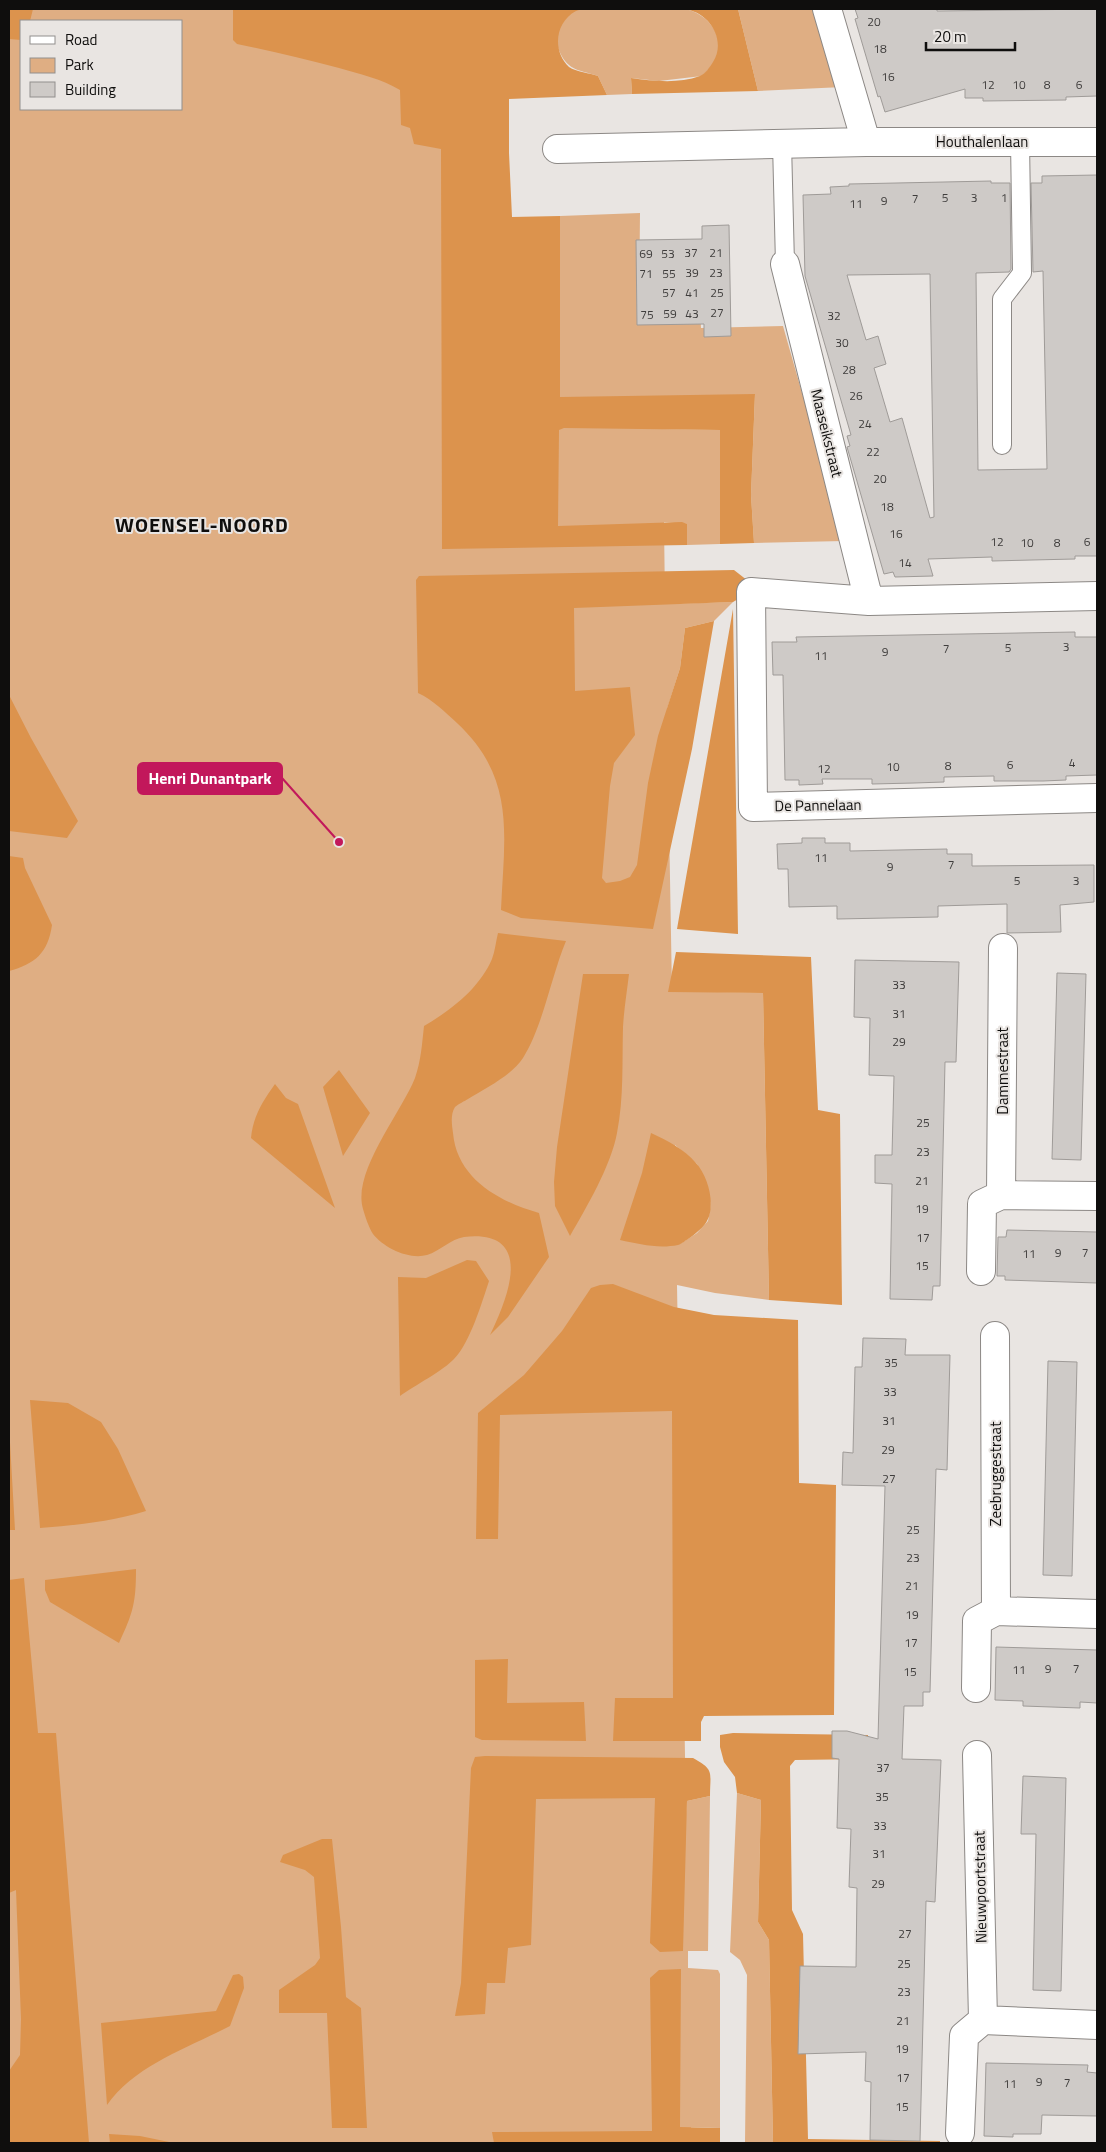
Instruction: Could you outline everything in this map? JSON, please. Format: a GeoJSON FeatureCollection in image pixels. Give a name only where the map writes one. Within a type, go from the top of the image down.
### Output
{"type":"FeatureCollection","features":[{"type":"Feature","properties":{"kind":"street"},"geometry":{"type":"LineString","coordinates":[[827,9],[866,142]]}},
{"type":"Feature","properties":{"kind":"street","name":"Houthalenlaan"},"geometry":{"type":"LineString","coordinates":[[558,149],[782,143],[1097,142]]}},
{"type":"Feature","properties":{"kind":"street","name":"Maaseikstraat"},"geometry":{"type":"LineString","coordinates":[[785,264],[869,601]]}},
{"type":"Feature","properties":{"kind":"street","name":"De Pannelaan"},"geometry":{"type":"LineString","coordinates":[[869,601],[751,592],[753,806],[1097,798]]}},
{"type":"Feature","properties":{"kind":"street"},"geometry":{"type":"LineString","coordinates":[[869,601],[1097,596]]}},
{"type":"Feature","properties":{"kind":"street","name":"Dammestraat"},"geometry":{"type":"LineString","coordinates":[[1001,1195],[1003,948]]}},
{"type":"Feature","properties":{"kind":"street"},"geometry":{"type":"LineString","coordinates":[[981,1272],[982,1204],[1001,1195],[1097,1196]]}},
{"type":"Feature","properties":{"kind":"street","name":"Zeebruggestraat"},"geometry":{"type":"LineString","coordinates":[[995,1336],[996,1611]]}},
{"type":"Feature","properties":{"kind":"street"},"geometry":{"type":"LineString","coordinates":[[976,1688],[977,1621],[996,1611],[1097,1614]]}},
{"type":"Feature","properties":{"kind":"street","name":"Nieuwpoortstraat"},"geometry":{"type":"LineString","coordinates":[[977,1755],[983,2020]]}},
{"type":"Feature","properties":{"kind":"street"},"geometry":{"type":"LineString","coordinates":[[960,2133],[964,2036],[983,2020],[1097,2025]]}},
{"type":"Feature","properties":{"kind":"lane"},"geometry":{"type":"LineString","coordinates":[[1002,444],[1002,300],[1022,273],[1020,141]]}},
{"type":"Feature","properties":{"kind":"lane"},"geometry":{"type":"LineString","coordinates":[[782,143],[785,264]]}},
{"type":"Feature","properties":{"kind":"green space"},"geometry":{"type":"Polygon","coordinates":[[[9,9],[683,9],[705,18],[715,30],[718,38],[717,56],[714,63],[702,76],[659,81],[631,78],[632,94],[607,95],[598,76],[569,65],[561,56],[558,48],[470,43],[474,292],[559,335],[560,216],[640,213],[639,314],[700,311],[701,328],[783,326],[844,541],[754,543],[751,495],[755,394],[662,429],[720,430],[720,544],[687,545],[687,524],[664,522],[665,604],[733,602],[714,621],[685,628],[680,668],[667,709],[672,991],[763,993],[769,1300],[715,1293],[677,1285],[686,1814],[687,1801],[710,1796],[708,1951],[688,1951],[688,1968],[718,1970],[720,1974],[720,2128],[691,2127],[691,2143],[9,2143],[9,9]],[[675,1145],[680,1244],[697,1233],[708,1221],[711,1204],[697,1164],[675,1145]]]}},
{"type":"Feature","properties":{"kind":"green space"},"geometry":{"type":"Polygon","coordinates":[[[738,9],[820,9],[843,87],[758,91],[738,9]]]}},
{"type":"Feature","properties":{"kind":"green space"},"geometry":{"type":"Polygon","coordinates":[[[737,1793],[761,1800],[758,1922],[769,1940],[773,2143],[745,2143],[747,1975],[740,1960],[730,1952],[737,1793]]]}},
{"type":"Feature","properties":{"kind":"shaded area"},"geometry":{"type":"Polygon","coordinates":[[[9,9],[33,9],[30,20],[20,20],[20,40],[9,39],[9,9]]]}},
{"type":"Feature","properties":{"kind":"shaded area"},"geometry":{"type":"Polygon","coordinates":[[[233,9],[585,9],[578,10],[569,16],[560,29],[558,45],[560,53],[569,67],[598,76],[607,95],[509,99],[512,217],[560,216],[560,397],[755,394],[751,495],[754,543],[720,544],[720,430],[564,428],[559,430],[558,526],[682,522],[687,524],[687,545],[442,549],[441,149],[414,144],[410,128],[401,125],[400,90],[393,86],[371,77],[339,68],[237,44],[233,40],[233,9]]]}},
{"type":"Feature","properties":{"kind":"shaded area"},"geometry":{"type":"Polygon","coordinates":[[[683,9],[738,9],[758,91],[632,94],[631,78],[666,81],[692,79],[704,74],[713,62],[718,45],[717,36],[713,28],[701,15],[683,9]]]}},
{"type":"Feature","properties":{"kind":"shaded area"},"geometry":{"type":"Polygon","coordinates":[[[734,570],[757,588],[733,602],[574,608],[575,691],[630,687],[635,735],[614,763],[610,786],[602,878],[606,883],[630,877],[637,865],[648,783],[658,736],[680,668],[685,628],[714,621],[692,749],[653,929],[521,918],[501,910],[504,834],[503,810],[498,788],[490,766],[476,744],[457,723],[429,699],[418,693],[416,580],[419,576],[734,570]]]}},
{"type":"Feature","properties":{"kind":"shaded area"},"geometry":{"type":"Polygon","coordinates":[[[733,609],[738,934],[677,929],[733,609]]]}},
{"type":"Feature","properties":{"kind":"shaded area"},"geometry":{"type":"Polygon","coordinates":[[[9,695],[78,821],[67,838],[9,831],[9,695]]]}},
{"type":"Feature","properties":{"kind":"shaded area"},"geometry":{"type":"Polygon","coordinates":[[[9,856],[23,858],[25,868],[52,925],[47,943],[39,956],[26,965],[9,971],[9,856]]]}},
{"type":"Feature","properties":{"kind":"shaded area"},"geometry":{"type":"Polygon","coordinates":[[[498,933],[566,941],[536,1031],[523,1058],[505,1076],[456,1106],[452,1113],[452,1127],[456,1149],[463,1163],[472,1176],[496,1195],[539,1213],[549,1257],[508,1317],[490,1335],[509,1286],[511,1269],[509,1255],[501,1244],[487,1237],[464,1237],[427,1255],[413,1256],[397,1252],[373,1234],[363,1209],[362,1194],[371,1161],[415,1078],[420,1059],[424,1026],[454,1006],[480,980],[492,959],[498,933]]]}},
{"type":"Feature","properties":{"kind":"shaded area"},"geometry":{"type":"Polygon","coordinates":[[[676,952],[811,957],[818,1110],[840,1114],[842,1305],[769,1300],[763,993],[668,992],[676,952]]]}},
{"type":"Feature","properties":{"kind":"shaded area"},"geometry":{"type":"Polygon","coordinates":[[[583,974],[629,974],[623,1020],[622,1093],[617,1133],[604,1173],[570,1236],[555,1206],[554,1182],[557,1147],[583,974]]]}},
{"type":"Feature","properties":{"kind":"shaded area"},"geometry":{"type":"Polygon","coordinates":[[[339,1070],[370,1113],[343,1156],[323,1087],[339,1070]]]}},
{"type":"Feature","properties":{"kind":"shaded area"},"geometry":{"type":"Polygon","coordinates":[[[275,1084],[286,1098],[298,1104],[335,1208],[251,1138],[256,1116],[275,1084]]]}},
{"type":"Feature","properties":{"kind":"shaded area"},"geometry":{"type":"Polygon","coordinates":[[[651,1133],[664,1139],[691,1158],[704,1175],[711,1199],[710,1214],[702,1228],[678,1245],[656,1246],[620,1240],[642,1173],[651,1133]]]}},
{"type":"Feature","properties":{"kind":"shaded area"},"geometry":{"type":"Polygon","coordinates":[[[467,1260],[476,1261],[489,1281],[470,1333],[454,1359],[400,1396],[398,1277],[426,1278],[467,1260]]]}},
{"type":"Feature","properties":{"kind":"shaded area"},"geometry":{"type":"Polygon","coordinates":[[[613,1284],[674,1307],[714,1315],[798,1320],[799,1483],[836,1485],[834,1715],[704,1716],[701,1722],[701,1741],[613,1741],[615,1698],[673,1698],[672,1411],[500,1415],[498,1539],[476,1539],[478,1413],[524,1375],[562,1331],[591,1288],[613,1284]]]}},
{"type":"Feature","properties":{"kind":"shaded area"},"geometry":{"type":"Polygon","coordinates":[[[30,1400],[68,1403],[101,1422],[118,1449],[146,1511],[107,1520],[40,1528],[30,1400]]]}},
{"type":"Feature","properties":{"kind":"shaded area"},"geometry":{"type":"Polygon","coordinates":[[[9,1425],[15,1530],[9,1530],[9,1425]]]}},
{"type":"Feature","properties":{"kind":"shaded area"},"geometry":{"type":"Polygon","coordinates":[[[136,1569],[133,1608],[119,1643],[50,1602],[45,1590],[45,1580],[136,1569]]]}},
{"type":"Feature","properties":{"kind":"shaded area"},"geometry":{"type":"Polygon","coordinates":[[[24,1578],[38,1733],[56,1733],[89,2143],[9,2143],[9,2071],[20,2055],[21,2019],[16,1890],[9,1893],[9,1580],[24,1578]]]}},
{"type":"Feature","properties":{"kind":"shaded area"},"geometry":{"type":"Polygon","coordinates":[[[508,1659],[507,1703],[584,1702],[586,1741],[482,1740],[475,1737],[475,1660],[508,1659]]]}},
{"type":"Feature","properties":{"kind":"shaded area"},"geometry":{"type":"Polygon","coordinates":[[[733,1733],[868,1735],[867,1759],[795,1760],[790,1766],[792,1910],[803,1934],[808,2139],[940,2141],[940,2143],[773,2143],[769,1940],[758,1922],[761,1800],[737,1793],[735,1777],[724,1762],[720,1747],[720,1735],[733,1733]]]}},
{"type":"Feature","properties":{"kind":"shaded area"},"geometry":{"type":"Polygon","coordinates":[[[475,1757],[693,1758],[705,1766],[710,1772],[710,1796],[687,1801],[683,1951],[660,1952],[650,1943],[655,1798],[536,1799],[531,1945],[508,1948],[505,1983],[487,1983],[485,2014],[455,2016],[461,1983],[471,1768],[475,1757]]]}},
{"type":"Feature","properties":{"kind":"shaded area"},"geometry":{"type":"Polygon","coordinates":[[[322,1839],[332,1839],[346,1997],[361,2008],[367,2128],[332,2128],[327,2013],[279,2013],[279,1990],[315,1965],[320,1958],[314,1877],[305,1870],[280,1862],[283,1855],[322,1839]]]}},
{"type":"Feature","properties":{"kind":"shaded area"},"geometry":{"type":"Polygon","coordinates":[[[681,1969],[680,2127],[720,2128],[720,2143],[494,2143],[492,2132],[652,2131],[650,1978],[659,1970],[681,1969]]]}},
{"type":"Feature","properties":{"kind":"shaded area"},"geometry":{"type":"Polygon","coordinates":[[[239,1974],[243,1977],[244,1988],[230,2026],[147,2068],[119,2091],[107,2105],[101,2023],[216,2011],[233,1975],[239,1974]]]}},
{"type":"Feature","properties":{"kind":"shaded area"},"geometry":{"type":"Polygon","coordinates":[[[109,2134],[140,2136],[174,2143],[110,2143],[109,2134]]]}},
{"type":"Feature","properties":{"kind":"building"},"geometry":{"type":"Polygon","coordinates":[[[855,9],[937,9],[937,11],[1097,9],[1097,96],[1066,97],[1066,100],[983,101],[983,98],[965,98],[965,89],[885,112],[880,96],[878,97],[855,19],[858,18],[855,9]]]}},
{"type":"Feature","properties":{"kind":"building"},"geometry":{"type":"Polygon","coordinates":[[[1097,175],[1097,556],[1075,556],[1075,559],[992,561],[992,557],[928,559],[933,576],[895,577],[893,572],[884,574],[847,447],[850,446],[847,436],[851,435],[805,276],[803,195],[831,194],[830,187],[849,186],[849,184],[991,181],[991,183],[1010,183],[1011,269],[1009,272],[976,273],[978,470],[1047,469],[1043,271],[1033,272],[1031,183],[1042,183],[1042,176],[1097,175]],[[930,274],[847,275],[866,340],[878,336],[886,364],[874,368],[890,422],[902,418],[930,518],[934,517],[930,274]]]}},
{"type":"Feature","properties":{"kind":"building"},"geometry":{"type":"Polygon","coordinates":[[[729,225],[731,336],[704,337],[704,324],[637,325],[636,240],[702,239],[702,226],[729,225]]]}},
{"type":"Feature","properties":{"kind":"building"},"geometry":{"type":"Polygon","coordinates":[[[1075,632],[1075,637],[1097,637],[1097,775],[1066,776],[1066,780],[1043,781],[994,781],[994,776],[944,777],[944,782],[872,784],[872,779],[822,779],[823,784],[799,785],[799,780],[785,780],[783,675],[773,675],[772,642],[797,642],[796,637],[1075,632]]]}},
{"type":"Feature","properties":{"kind":"building"},"geometry":{"type":"Polygon","coordinates":[[[802,838],[825,838],[825,843],[850,843],[850,851],[947,849],[947,854],[972,854],[972,866],[1094,865],[1094,902],[1060,905],[1061,932],[1007,933],[1007,904],[938,906],[938,917],[837,919],[837,906],[789,907],[788,869],[778,869],[777,844],[802,843],[802,838]]]}},
{"type":"Feature","properties":{"kind":"building"},"geometry":{"type":"Polygon","coordinates":[[[855,960],[959,962],[956,1062],[945,1062],[940,1286],[933,1286],[932,1300],[890,1299],[892,1184],[875,1183],[875,1155],[892,1155],[894,1076],[869,1075],[870,1018],[854,1017],[855,960]]]}},
{"type":"Feature","properties":{"kind":"building"},"geometry":{"type":"Polygon","coordinates":[[[1057,973],[1086,974],[1081,1160],[1052,1159],[1057,973]]]}},
{"type":"Feature","properties":{"kind":"building"},"geometry":{"type":"Polygon","coordinates":[[[1007,1230],[1097,1232],[1097,1283],[1005,1280],[1005,1276],[997,1276],[998,1237],[1006,1237],[1007,1230]]]}},
{"type":"Feature","properties":{"kind":"building"},"geometry":{"type":"Polygon","coordinates":[[[863,1338],[906,1339],[905,1355],[950,1355],[947,1470],[936,1469],[930,1692],[923,1692],[923,1706],[904,1706],[902,1759],[941,1760],[935,1902],[926,1901],[920,2141],[870,2140],[871,2082],[865,2081],[866,2052],[798,2054],[800,1966],[856,1967],[857,1888],[849,1887],[851,1829],[837,1828],[839,1759],[832,1758],[832,1731],[847,1731],[878,1739],[885,1486],[842,1485],[843,1452],[853,1453],[855,1367],[862,1367],[863,1338]]]}},
{"type":"Feature","properties":{"kind":"building"},"geometry":{"type":"Polygon","coordinates":[[[1048,1361],[1077,1362],[1072,1576],[1043,1575],[1048,1361]]]}},
{"type":"Feature","properties":{"kind":"building"},"geometry":{"type":"Polygon","coordinates":[[[996,1647],[1097,1650],[1097,1703],[1080,1702],[1080,1708],[1023,1706],[1023,1701],[995,1700],[996,1647]]]}},
{"type":"Feature","properties":{"kind":"building"},"geometry":{"type":"Polygon","coordinates":[[[1023,1776],[1066,1778],[1061,1991],[1033,1990],[1036,1834],[1021,1834],[1023,1776]]]}},
{"type":"Feature","properties":{"kind":"building"},"geometry":{"type":"Polygon","coordinates":[[[986,2063],[1088,2065],[1087,2072],[1097,2073],[1097,2116],[1042,2115],[1041,2134],[1013,2134],[1013,2137],[984,2136],[986,2063]]]}},
{"type":"Feature","properties":{"kind":"place","name":"Henri Dunantpark"},"geometry":{"type":"Point","coordinates":[339,842]}},
{"type":"Feature","properties":{"kind":"district","name":"WOENSEL-NOORD"},"geometry":{"type":"Point","coordinates":[202,524]}}]}
